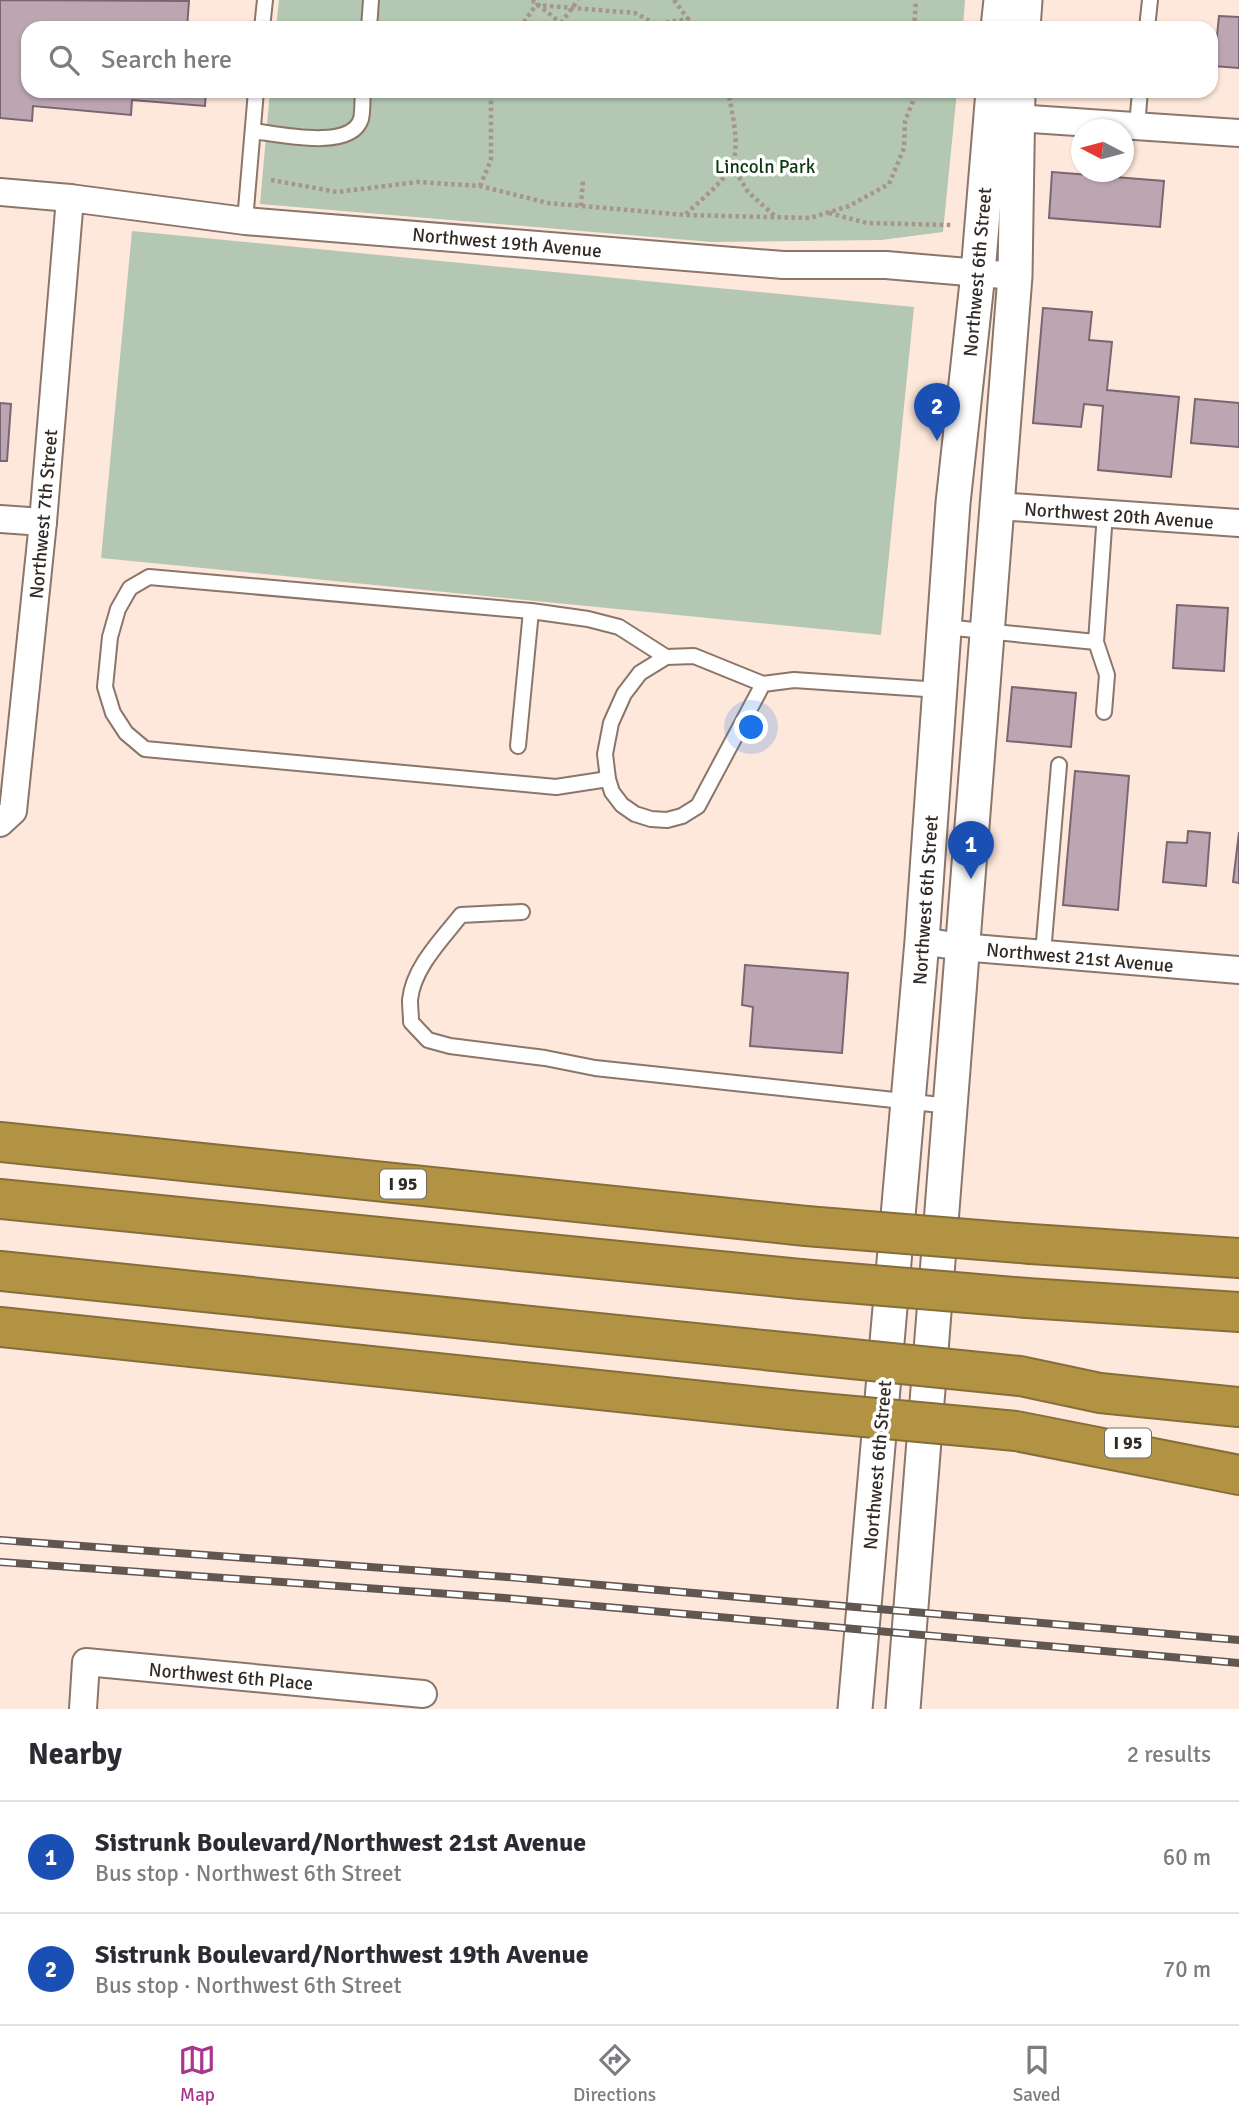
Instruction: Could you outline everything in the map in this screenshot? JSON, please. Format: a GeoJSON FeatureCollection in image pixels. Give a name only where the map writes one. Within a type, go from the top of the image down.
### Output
{"type":"FeatureCollection","features":[{"type":"Feature","properties":{"kind":"highway","name":"I 95"},"geometry":{"type":"LineString","coordinates":[[0,1142],[806,1226],[1239,1258]]}},
{"type":"Feature","properties":{"kind":"highway"},"geometry":{"type":"LineString","coordinates":[[0,1199],[800,1279],[1138,1307],[1239,1312]]}},
{"type":"Feature","properties":{"kind":"highway"},"geometry":{"type":"LineString","coordinates":[[0,1271],[1020,1376],[1101,1377],[1239,1391]]}},
{"type":"Feature","properties":{"kind":"highway"},"geometry":{"type":"LineString","coordinates":[[1138,1307],[1239,1326]]}},
{"type":"Feature","properties":{"kind":"highway","name":"I 95"},"geometry":{"type":"LineString","coordinates":[[0,1327],[789,1410],[1239,1454]]}},
{"type":"Feature","properties":{"kind":"highway"},"geometry":{"type":"LineString","coordinates":[[1020,1376],[1100,1393],[1239,1407]]}},
{"type":"Feature","properties":{"kind":"highway"},"geometry":{"type":"LineString","coordinates":[[1016,1431],[1239,1475]]}},
{"type":"Feature","properties":{"kind":"street"},"geometry":{"type":"LineString","coordinates":[[999,21],[1001,0]]}},
{"type":"Feature","properties":{"kind":"street"},"geometry":{"type":"LineString","coordinates":[[1024,21],[1025,0]]}},
{"type":"Feature","properties":{"kind":"street","name":"Northwest 6th Street"},"geometry":{"type":"LineString","coordinates":[[855,1709],[922,941],[953,503],[978,273],[992,98]]}},
{"type":"Feature","properties":{"kind":"street"},"geometry":{"type":"LineString","coordinates":[[1017,104],[1137,126],[1239,133]]}},
{"type":"Feature","properties":{"kind":"street","name":"Northwest 6th Street"},"geometry":{"type":"LineString","coordinates":[[903,1709],[1015,276],[1017,104]]}},
{"type":"Feature","properties":{"kind":"street","name":"Northwest 19th Avenue"},"geometry":{"type":"LineString","coordinates":[[0,192],[70,198],[245,221],[783,265],[886,265],[1015,276]]}},
{"type":"Feature","properties":{"kind":"street","name":"Northwest 7th Street"},"geometry":{"type":"LineString","coordinates":[[0,823],[13,811],[43,522],[70,198]]}},
{"type":"Feature","properties":{"kind":"street","name":"Northwest 20th Avenue"},"geometry":{"type":"LineString","coordinates":[[998,506],[1239,523]]}},
{"type":"Feature","properties":{"kind":"street"},"geometry":{"type":"LineString","coordinates":[[0,519],[43,522]]}},
{"type":"Feature","properties":{"kind":"street","name":"Northwest 21st Avenue"},"geometry":{"type":"LineString","coordinates":[[922,941],[961,947],[1239,970]]}},
{"type":"Feature","properties":{"kind":"street","name":"Northwest 6th Place"},"geometry":{"type":"LineString","coordinates":[[83,1709],[86,1662],[423,1694]]}},
{"type":"Feature","properties":{"kind":"lane"},"geometry":{"type":"LineString","coordinates":[[263,21],[265,0]]}},
{"type":"Feature","properties":{"kind":"lane"},"geometry":{"type":"LineString","coordinates":[[370,21],[371,0]]}},
{"type":"Feature","properties":{"kind":"lane"},"geometry":{"type":"LineString","coordinates":[[1148,21],[1150,0]]}},
{"type":"Feature","properties":{"kind":"lane"},"geometry":{"type":"LineString","coordinates":[[245,221],[255,98]]}},
{"type":"Feature","properties":{"kind":"lane"},"geometry":{"type":"LineString","coordinates":[[253,131],[339,137],[352,132],[361,120],[363,98]]}},
{"type":"Feature","properties":{"kind":"lane"},"geometry":{"type":"LineString","coordinates":[[1137,126],[1139,98]]}},
{"type":"Feature","properties":{"kind":"lane"},"geometry":{"type":"LineString","coordinates":[[1104,712],[1107,675],[1096,642],[1105,513]]}},
{"type":"Feature","properties":{"kind":"lane"},"geometry":{"type":"LineString","coordinates":[[608,779],[556,787],[145,749],[126,733],[113,713],[105,687],[110,637],[118,609],[130,588],[149,577],[531,611],[588,619],[618,628],[666,657]]}},
{"type":"Feature","properties":{"kind":"lane"},"geometry":{"type":"LineString","coordinates":[[518,746],[531,611]]}},
{"type":"Feature","properties":{"kind":"lane"},"geometry":{"type":"LineString","coordinates":[[944,627],[1096,642]]}},
{"type":"Feature","properties":{"kind":"lane"},"geometry":{"type":"LineString","coordinates":[[764,684],[698,806],[682,816],[667,820],[635,814],[622,805],[612,792],[608,779],[605,754],[611,723],[624,694],[640,673],[666,657],[694,656],[764,684],[794,680],[940,690]]}},
{"type":"Feature","properties":{"kind":"lane"},"geometry":{"type":"LineString","coordinates":[[1043,953],[1059,765]]}},
{"type":"Feature","properties":{"kind":"lane"},"geometry":{"type":"LineString","coordinates":[[522,912],[460,915],[438,944],[419,972],[410,999],[411,1023],[428,1040],[450,1046],[545,1058],[595,1068],[950,1106]]}},
{"type":"Feature","properties":{"kind":"path"},"geometry":{"type":"LineString","coordinates":[[565,21],[578,0]]}},
{"type":"Feature","properties":{"kind":"path"},"geometry":{"type":"LineString","coordinates":[[674,0],[691,21]]}},
{"type":"Feature","properties":{"kind":"path"},"geometry":{"type":"LineString","coordinates":[[914,21],[916,0]]}},
{"type":"Feature","properties":{"kind":"path"},"geometry":{"type":"LineString","coordinates":[[535,2],[635,13],[650,21]]}},
{"type":"Feature","properties":{"kind":"path"},"geometry":{"type":"LineString","coordinates":[[535,2],[556,21]]}},
{"type":"Feature","properties":{"kind":"path"},"geometry":{"type":"LineString","coordinates":[[524,21],[535,2]]}},
{"type":"Feature","properties":{"kind":"path"},"geometry":{"type":"LineString","coordinates":[[675,21],[688,19]]}},
{"type":"Feature","properties":{"kind":"path"},"geometry":{"type":"LineString","coordinates":[[480,186],[491,160],[491,98]]}},
{"type":"Feature","properties":{"kind":"path"},"geometry":{"type":"LineString","coordinates":[[685,215],[732,165],[736,135],[729,98]]}},
{"type":"Feature","properties":{"kind":"path"},"geometry":{"type":"LineString","coordinates":[[249,176],[337,192],[418,182],[480,186],[548,203],[685,215],[810,218],[849,206],[889,184],[904,148],[905,121],[914,98]]}},
{"type":"Feature","properties":{"kind":"path"},"geometry":{"type":"LineString","coordinates":[[732,165],[748,192],[777,218]]}},
{"type":"Feature","properties":{"kind":"path"},"geometry":{"type":"LineString","coordinates":[[581,206],[583,178]]}},
{"type":"Feature","properties":{"kind":"path"},"geometry":{"type":"LineString","coordinates":[[828,213],[867,223],[957,225]]}},
{"type":"Feature","properties":{"kind":"green space"},"geometry":{"type":"Polygon","coordinates":[[[279,0],[965,0],[964,21],[277,21],[279,0]]]}},
{"type":"Feature","properties":{"kind":"green space","name":"Lincoln Park"},"geometry":{"type":"Polygon","coordinates":[[[269,98],[956,98],[943,232],[881,240],[712,242],[260,204],[269,98]]]}},
{"type":"Feature","properties":{"kind":"green space"},"geometry":{"type":"Polygon","coordinates":[[[132,231],[914,307],[881,635],[101,558],[132,231]]]}},
{"type":"Feature","properties":{"kind":"building"},"geometry":{"type":"Polygon","coordinates":[[[0,0],[189,1],[188,21],[21,21],[21,98],[206,98],[205,106],[132,100],[131,115],[33,106],[32,121],[0,118],[0,0]]]}},
{"type":"Feature","properties":{"kind":"building"},"geometry":{"type":"Polygon","coordinates":[[[1219,16],[1239,17],[1239,68],[1218,66],[1219,16]]]}},
{"type":"Feature","properties":{"kind":"building"},"geometry":{"type":"Polygon","coordinates":[[[1052,172],[1071,174],[1071,182],[1134,182],[1134,179],[1164,181],[1160,227],[1049,218],[1052,172]]]}},
{"type":"Feature","properties":{"kind":"building"},"geometry":{"type":"Polygon","coordinates":[[[1043,308],[1092,312],[1089,340],[1112,342],[1107,390],[1179,397],[1171,477],[1098,470],[1103,406],[1084,404],[1081,427],[1033,423],[1043,308]]]}},
{"type":"Feature","properties":{"kind":"building"},"geometry":{"type":"Polygon","coordinates":[[[1195,399],[1239,403],[1239,447],[1191,443],[1195,399]]]}},
{"type":"Feature","properties":{"kind":"building"},"geometry":{"type":"Polygon","coordinates":[[[0,403],[11,404],[7,461],[0,461],[0,403]]]}},
{"type":"Feature","properties":{"kind":"building"},"geometry":{"type":"Polygon","coordinates":[[[1177,605],[1228,608],[1224,671],[1173,668],[1177,605]]]}},
{"type":"Feature","properties":{"kind":"building"},"geometry":{"type":"Polygon","coordinates":[[[1012,687],[1076,693],[1071,747],[1007,741],[1012,687]]]}},
{"type":"Feature","properties":{"kind":"building"},"geometry":{"type":"Polygon","coordinates":[[[1075,771],[1129,776],[1118,910],[1063,905],[1075,771]]]}},
{"type":"Feature","properties":{"kind":"building"},"geometry":{"type":"Polygon","coordinates":[[[1188,831],[1210,833],[1206,886],[1163,882],[1167,842],[1187,843],[1188,831]]]}},
{"type":"Feature","properties":{"kind":"building"},"geometry":{"type":"Polygon","coordinates":[[[1239,832],[1239,883],[1233,882],[1239,832]]]}},
{"type":"Feature","properties":{"kind":"building"},"geometry":{"type":"Polygon","coordinates":[[[745,965],[848,973],[842,1053],[750,1046],[753,1007],[742,1005],[745,965]]]}},
{"type":"Feature","properties":{"kind":"railway"},"geometry":{"type":"LineString","coordinates":[[0,1540],[507,1577],[1239,1640]]}},
{"type":"Feature","properties":{"kind":"railway"},"geometry":{"type":"LineString","coordinates":[[0,1562],[505,1598],[1239,1663]]}},
{"type":"Feature","properties":{"kind":"place","name":"Sistrunk Boulevard/Northwest 19th Avenue"},"geometry":{"type":"Point","coordinates":[937,441]}},
{"type":"Feature","properties":{"kind":"place","name":"Sistrunk Boulevard/Northwest 21st Avenue"},"geometry":{"type":"Point","coordinates":[971,879]}}]}
